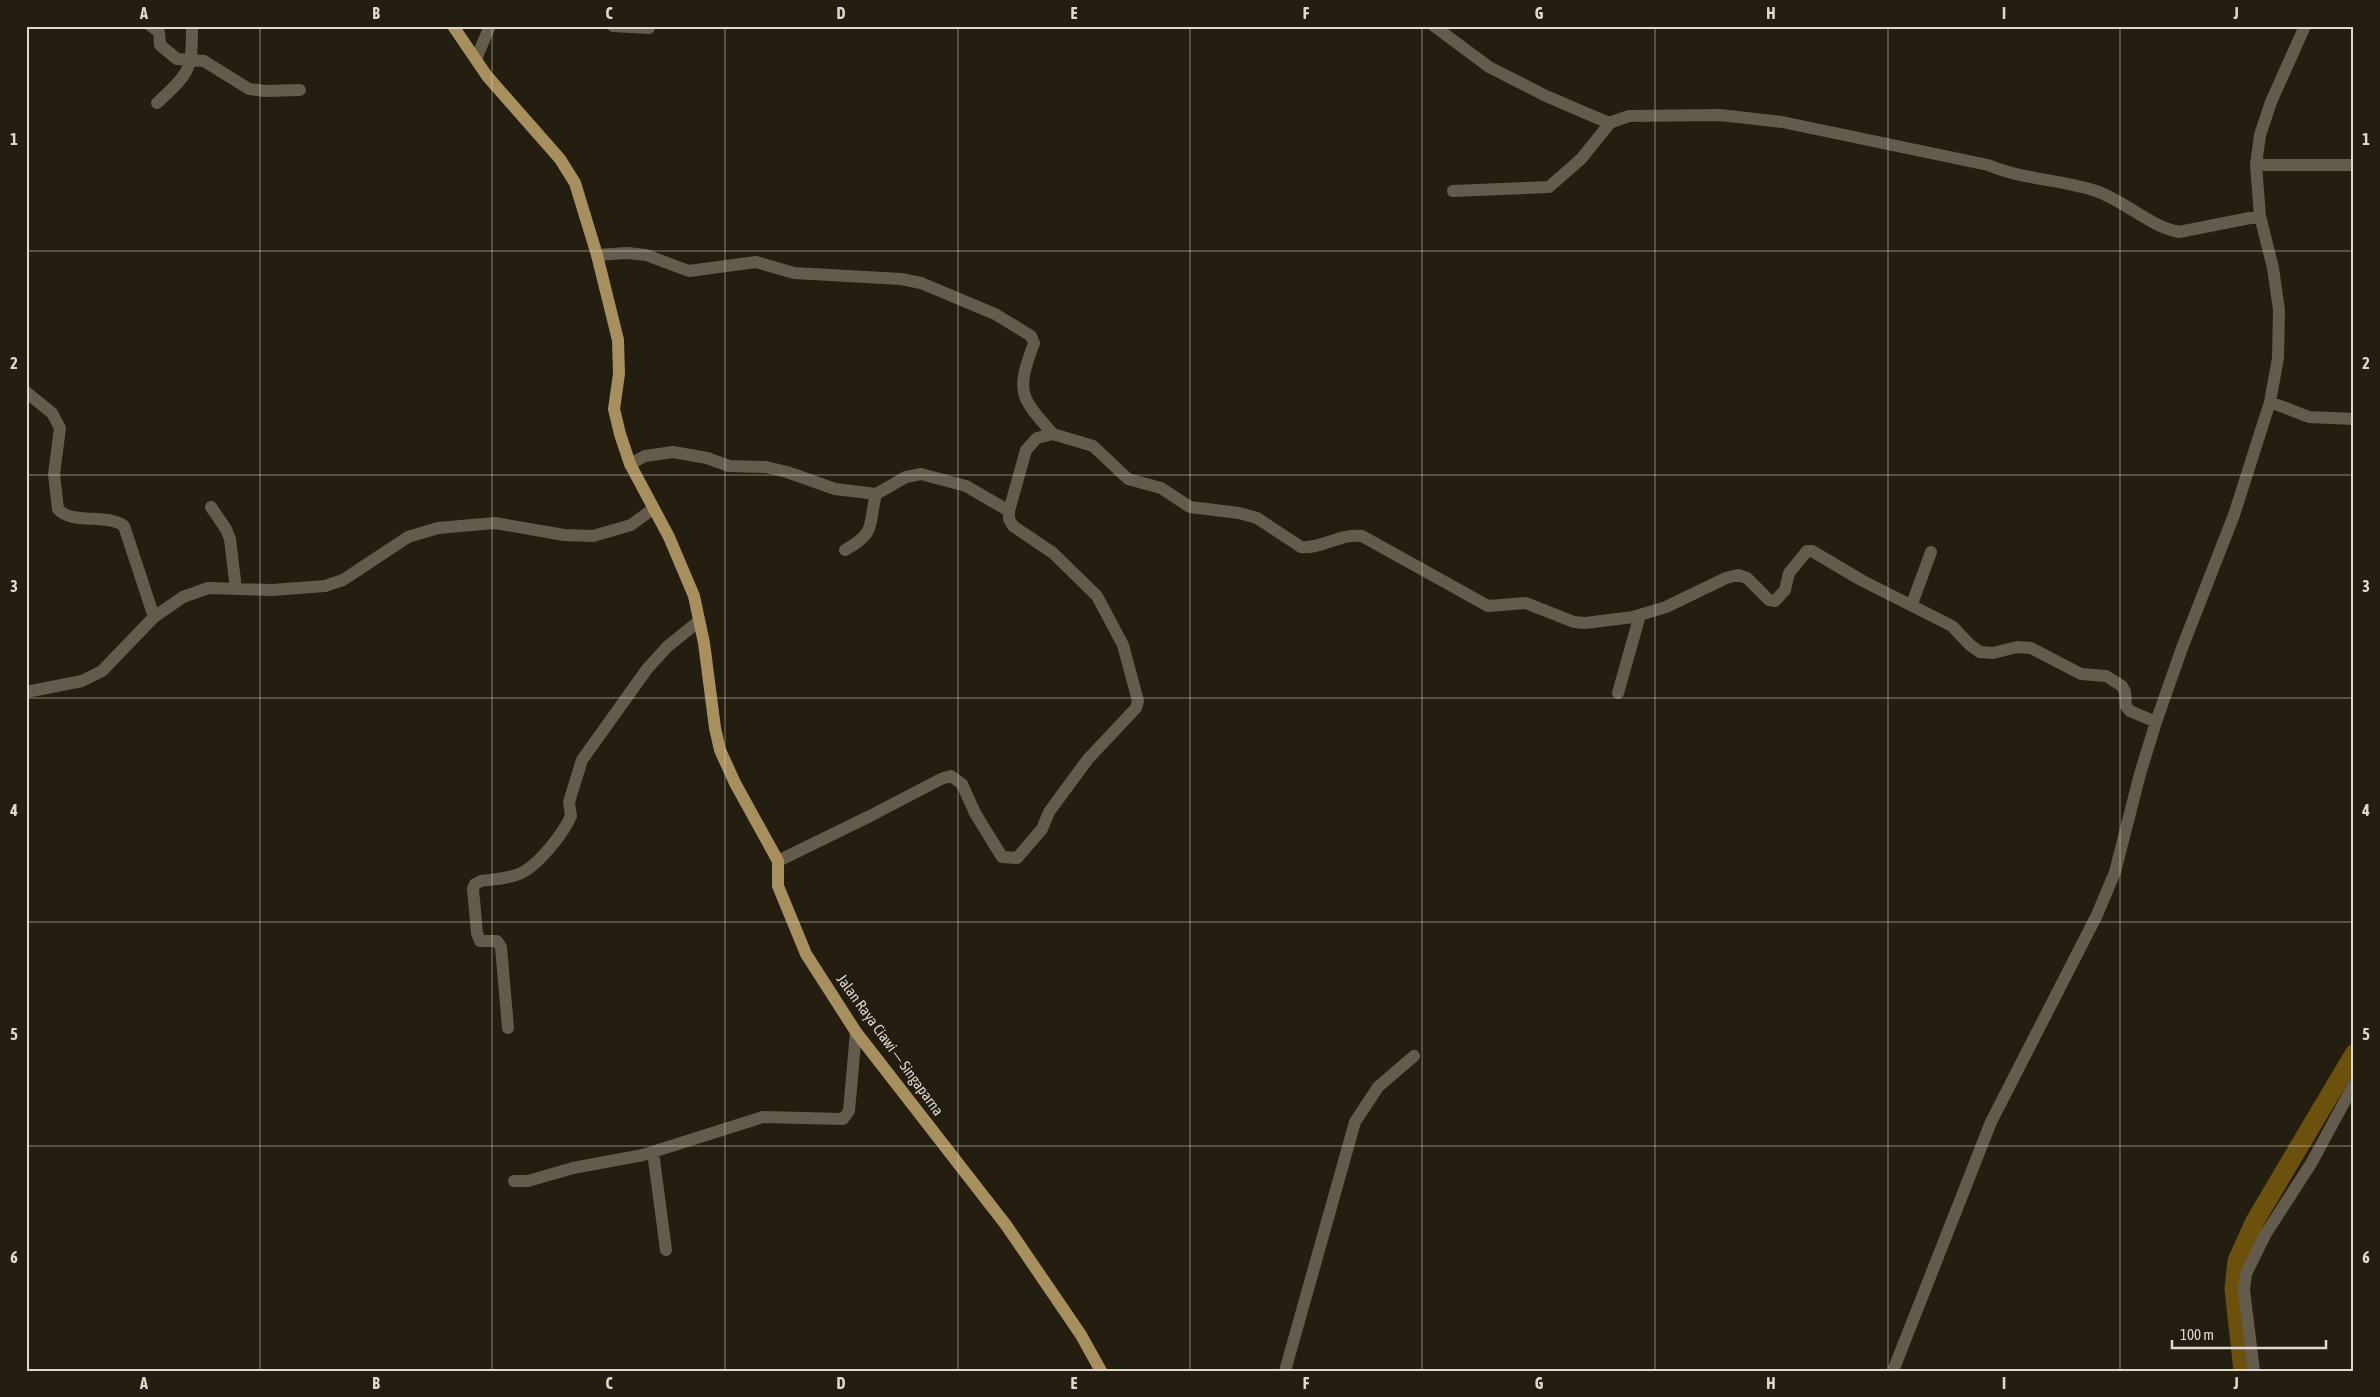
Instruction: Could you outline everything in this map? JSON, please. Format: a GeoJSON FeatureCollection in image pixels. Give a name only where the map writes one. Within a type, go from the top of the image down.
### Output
{"type":"FeatureCollection","features":[{"type":"Feature","properties":{"kind":"main road","name":"Jalan Raya Ciawi — Singaparna"},"geometry":{"type":"LineString","coordinates":[[453,26],[509,104],[560,159],[575,183],[597,255],[618,340],[619,374],[614,410],[630,464],[683,566],[694,596],[700,621],[714,728],[720,750],[735,783],[778,860],[778,886],[806,954],[856,1032],[1006,1226],[1061,1305],[1101,1371]]}},
{"type":"Feature","properties":{"kind":"street"},"geometry":{"type":"LineString","coordinates":[[151,26],[159,32],[160,45],[177,59],[204,61],[249,89],[265,92],[300,90]]}},
{"type":"Feature","properties":{"kind":"street"},"geometry":{"type":"LineString","coordinates":[[157,103],[187,72],[192,60],[192,26]]}},
{"type":"Feature","properties":{"kind":"street"},"geometry":{"type":"LineString","coordinates":[[476,59],[490,26]]}},
{"type":"Feature","properties":{"kind":"street"},"geometry":{"type":"LineString","coordinates":[[613,26],[649,28]]}},
{"type":"Feature","properties":{"kind":"street"},"geometry":{"type":"LineString","coordinates":[[1434,26],[1489,67],[1546,96],[1610,123]]}},
{"type":"Feature","properties":{"kind":"street"},"geometry":{"type":"LineString","coordinates":[[1894,1371],[1991,1122],[2097,916],[2115,872],[2140,774],[2156,722],[2182,648],[2234,515],[2270,402],[2278,358],[2279,310],[2273,268],[2260,216],[2256,165],[2260,134],[2271,102],[2305,26]]}},
{"type":"Feature","properties":{"kind":"street"},"geometry":{"type":"LineString","coordinates":[[1454,191],[1549,187],[1581,159],[1610,123],[1629,116],[1720,115],[1782,122],[1834,131],[1988,165],[2011,175],[2076,185],[2098,191],[2166,228],[2179,232],[2260,216]]}},
{"type":"Feature","properties":{"kind":"street"},"geometry":{"type":"LineString","coordinates":[[2256,165],[2354,165]]}},
{"type":"Feature","properties":{"kind":"street"},"geometry":{"type":"LineString","coordinates":[[597,255],[627,253],[646,255],[693,272],[743,262],[758,262],[794,273],[901,280],[932,288],[995,314],[1031,336],[1034,343],[1024,377],[1023,394],[1031,409],[1053,434]]}},
{"type":"Feature","properties":{"kind":"street"},"geometry":{"type":"LineString","coordinates":[[26,392],[52,413],[60,428],[54,474],[58,510],[64,514],[110,520],[124,526],[154,617]]}},
{"type":"Feature","properties":{"kind":"street"},"geometry":{"type":"LineString","coordinates":[[2270,402],[2309,417],[2354,419]]}},
{"type":"Feature","properties":{"kind":"street"},"geometry":{"type":"LineString","coordinates":[[778,860],[870,816],[940,779],[951,776],[962,784],[975,813],[1002,857],[1017,858],[1042,829],[1048,812],[1088,759],[1136,708],[1138,701],[1123,645],[1105,608],[1088,586],[1066,568],[1053,553],[1013,526],[1009,519],[1009,511],[1026,450],[1037,438],[1053,434],[1093,446],[1128,479],[1161,488],[1190,507],[1239,513],[1257,518],[1301,548],[1309,548],[1346,536],[1370,539],[1488,606],[1526,603],[1560,618],[1585,623],[1640,615],[1666,607],[1738,575],[1747,578],[1769,600],[1775,601],[1783,593],[1794,565],[1809,550],[1861,580],[1912,604],[1956,628],[1970,645],[1980,652],[1992,653],[2017,647],[2031,648],[2081,674],[2106,676],[2122,686],[2125,692],[2126,706],[2130,711],[2156,722]]}},
{"type":"Feature","properties":{"kind":"street"},"geometry":{"type":"LineString","coordinates":[[630,464],[645,456],[672,452],[707,458],[729,466],[766,467],[788,472],[835,489],[876,494],[906,477],[922,474],[966,486],[1009,511]]}},
{"type":"Feature","properties":{"kind":"street"},"geometry":{"type":"LineString","coordinates":[[845,550],[863,540],[871,526],[876,494]]}},
{"type":"Feature","properties":{"kind":"street"},"geometry":{"type":"LineString","coordinates":[[211,507],[226,529],[230,539],[236,589]]}},
{"type":"Feature","properties":{"kind":"street"},"geometry":{"type":"LineString","coordinates":[[26,692],[82,681],[102,671],[154,617],[183,597],[208,588],[272,590],[325,586],[343,580],[408,536],[438,528],[495,523],[564,535],[593,536],[631,525],[653,509]]}},
{"type":"Feature","properties":{"kind":"street"},"geometry":{"type":"LineString","coordinates":[[1912,604],[1931,552]]}},
{"type":"Feature","properties":{"kind":"street"},"geometry":{"type":"LineString","coordinates":[[1618,694],[1640,615]]}},
{"type":"Feature","properties":{"kind":"street"},"geometry":{"type":"LineString","coordinates":[[508,1028],[501,947],[497,942],[480,942],[477,933],[473,889],[475,884],[481,881],[520,874],[534,865],[567,825],[571,816],[569,802],[582,760],[647,669],[668,647],[700,621]]}},
{"type":"Feature","properties":{"kind":"street"},"geometry":{"type":"LineString","coordinates":[[514,1181],[528,1181],[573,1168],[653,1152],[763,1117],[843,1119],[849,1111],[856,1032]]}},
{"type":"Feature","properties":{"kind":"street"},"geometry":{"type":"LineString","coordinates":[[1285,1371],[1355,1122],[1378,1087],[1414,1056]]}},
{"type":"Feature","properties":{"kind":"street"},"geometry":{"type":"LineString","coordinates":[[2254,1371],[2244,1290],[2246,1274],[2265,1235],[2312,1162],[2354,1084]]}},
{"type":"Feature","properties":{"kind":"street"},"geometry":{"type":"LineString","coordinates":[[653,1152],[666,1250]]}},
{"type":"Feature","properties":{"kind":"waterway"},"geometry":{"type":"LineString","coordinates":[[2243,1371],[2234,1289],[2237,1261],[2255,1221],[2354,1054]]}}]}
